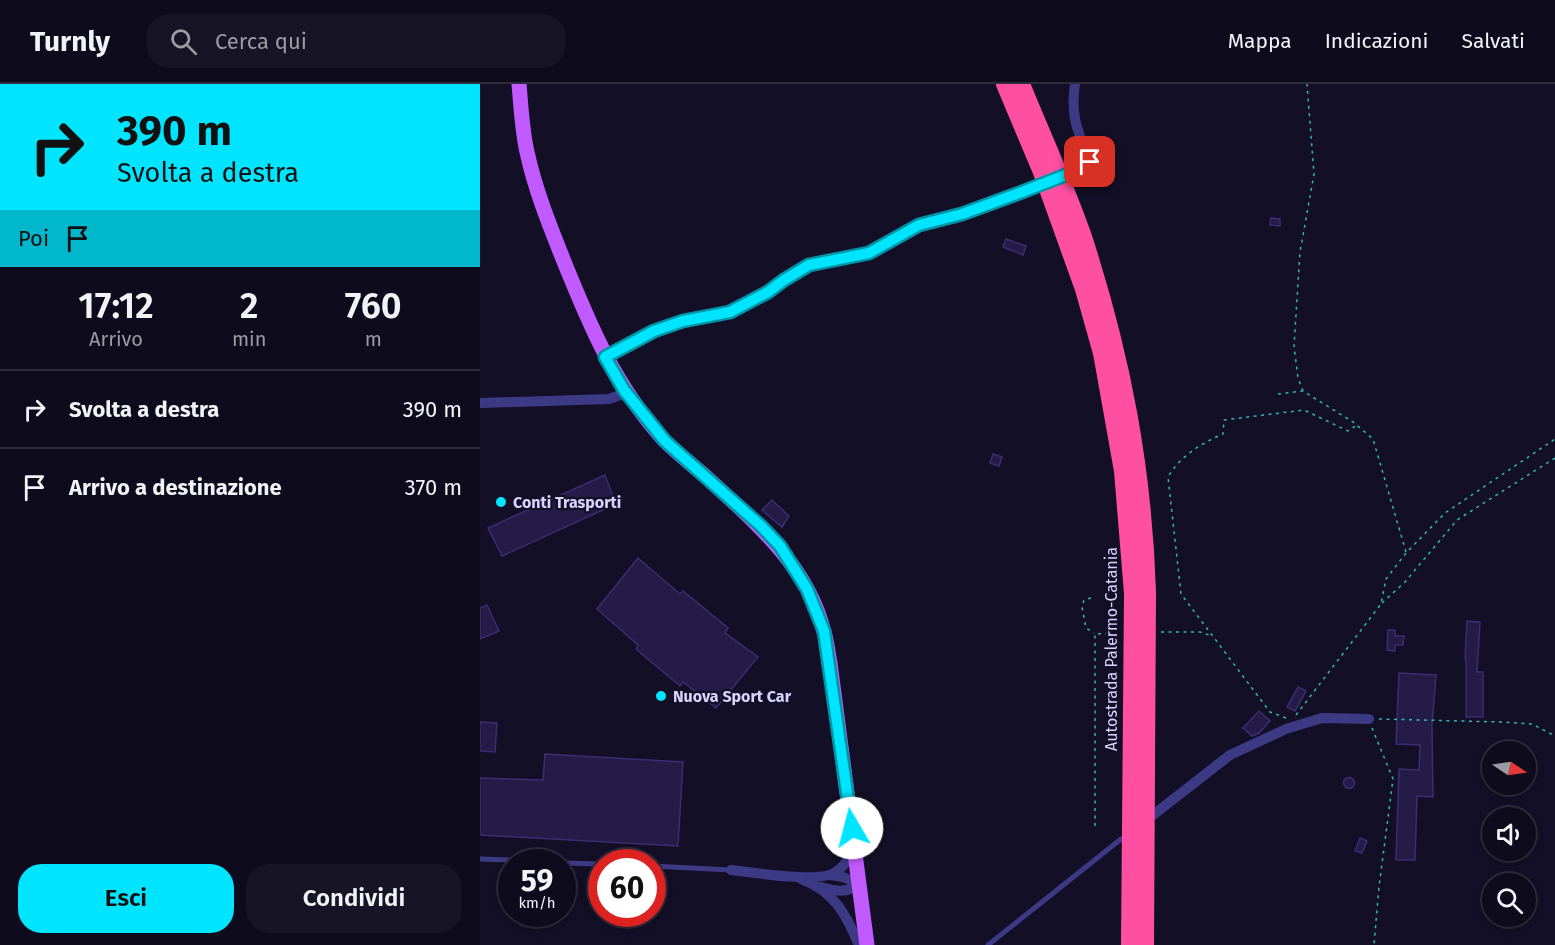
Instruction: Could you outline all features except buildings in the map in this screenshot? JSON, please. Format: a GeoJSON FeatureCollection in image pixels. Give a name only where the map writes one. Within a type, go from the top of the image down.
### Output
{"type":"FeatureCollection","features":[{"type":"Feature","properties":{"kind":"highway","name":"Autostrada Palermo-Catania"},"geometry":{"type":"LineString","coordinates":[[1005,84],[1046,182],[1084,289],[1102,353],[1123,471],[1133,593],[1130,945]]}},
{"type":"Feature","properties":{"kind":"highway","name":"Autostrada Palermo-Catania"},"geometry":{"type":"LineString","coordinates":[[1021,84],[1083,238],[1097,283],[1127,400],[1138,470],[1145,535],[1147,592],[1145,945]]}},
{"type":"Feature","properties":{"kind":"highway"},"geometry":{"type":"LineString","coordinates":[[1146,839],[1153,910],[1153,945]]}},
{"type":"Feature","properties":{"kind":"main road"},"geometry":{"type":"LineString","coordinates":[[519,84],[526,150],[537,190],[585,313],[605,357],[624,390],[665,441],[761,526],[780,546],[807,589],[824,631],[867,945]]}},
{"type":"Feature","properties":{"kind":"street"},"geometry":{"type":"LineString","coordinates":[[605,357],[654,331],[683,321],[730,312],[768,292],[809,265],[869,253],[919,225],[962,214],[1081,169],[1090,162],[1076,127],[1072,104],[1075,84]]}},
{"type":"Feature","properties":{"kind":"street"},"geometry":{"type":"LineString","coordinates":[[480,403],[609,399],[620,395],[624,390]]}},
{"type":"Feature","properties":{"kind":"street"},"geometry":{"type":"LineString","coordinates":[[1153,815],[1230,755],[1286,729],[1322,718],[1369,719]]}},
{"type":"Feature","properties":{"kind":"street"},"geometry":{"type":"LineString","coordinates":[[829,875],[840,869],[855,850]]}},
{"type":"Feature","properties":{"kind":"street"},"geometry":{"type":"LineString","coordinates":[[731,870],[795,877],[829,875],[843,877],[859,884]]}},
{"type":"Feature","properties":{"kind":"street"},"geometry":{"type":"LineString","coordinates":[[795,877],[842,892],[859,884]]}},
{"type":"Feature","properties":{"kind":"street"},"geometry":{"type":"LineString","coordinates":[[821,887],[838,905],[859,945]]}},
{"type":"Feature","properties":{"kind":"lane"},"geometry":{"type":"LineString","coordinates":[[988,945],[1120,839]]}},
{"type":"Feature","properties":{"kind":"lane"},"geometry":{"type":"LineString","coordinates":[[480,859],[498,860]]}},
{"type":"Feature","properties":{"kind":"lane"},"geometry":{"type":"LineString","coordinates":[[666,868],[731,870]]}},
{"type":"Feature","properties":{"kind":"path"},"geometry":{"type":"LineString","coordinates":[[1307,84],[1314,174],[1300,252],[1294,346],[1298,378],[1304,391],[1357,425],[1373,439],[1406,553]]}},
{"type":"Feature","properties":{"kind":"path"},"geometry":{"type":"LineString","coordinates":[[1278,394],[1304,391]]}},
{"type":"Feature","properties":{"kind":"path"},"geometry":{"type":"LineString","coordinates":[[1357,425],[1348,431],[1304,410],[1224,420],[1223,434],[1205,442],[1174,467],[1167,477],[1181,594],[1270,712],[1292,720],[1381,604],[1405,582],[1457,520],[1555,458]]}},
{"type":"Feature","properties":{"kind":"path"},"geometry":{"type":"LineString","coordinates":[[1381,604],[1386,579],[1406,553],[1445,513],[1555,439]]}},
{"type":"Feature","properties":{"kind":"path"},"geometry":{"type":"LineString","coordinates":[[1091,598],[1084,600],[1082,607],[1086,627],[1095,634],[1122,633]]}},
{"type":"Feature","properties":{"kind":"path"},"geometry":{"type":"LineString","coordinates":[[1157,633],[1200,632],[1213,636]]}},
{"type":"Feature","properties":{"kind":"path"},"geometry":{"type":"LineString","coordinates":[[1095,634],[1095,826]]}},
{"type":"Feature","properties":{"kind":"path"},"geometry":{"type":"LineString","coordinates":[[1374,945],[1393,779],[1369,719],[1532,724],[1555,736]]}},
{"type":"Feature","properties":{"kind":"place","name":"Conti Trasporti"},"geometry":{"type":"Point","coordinates":[501,502]}},
{"type":"Feature","properties":{"kind":"place","name":"Nuova Sport Car"},"geometry":{"type":"Point","coordinates":[661,696]}},
{"type":"Feature","properties":{"kind":"route"},"geometry":{"type":"LineString","coordinates":[[852,828],[824,631],[807,589],[794,565],[761,526],[665,441],[624,390],[605,357],[654,331],[683,321],[730,312],[768,292],[809,265],[869,253],[919,225],[962,214],[1022,192],[1081,169],[1090,162]]}}]}
